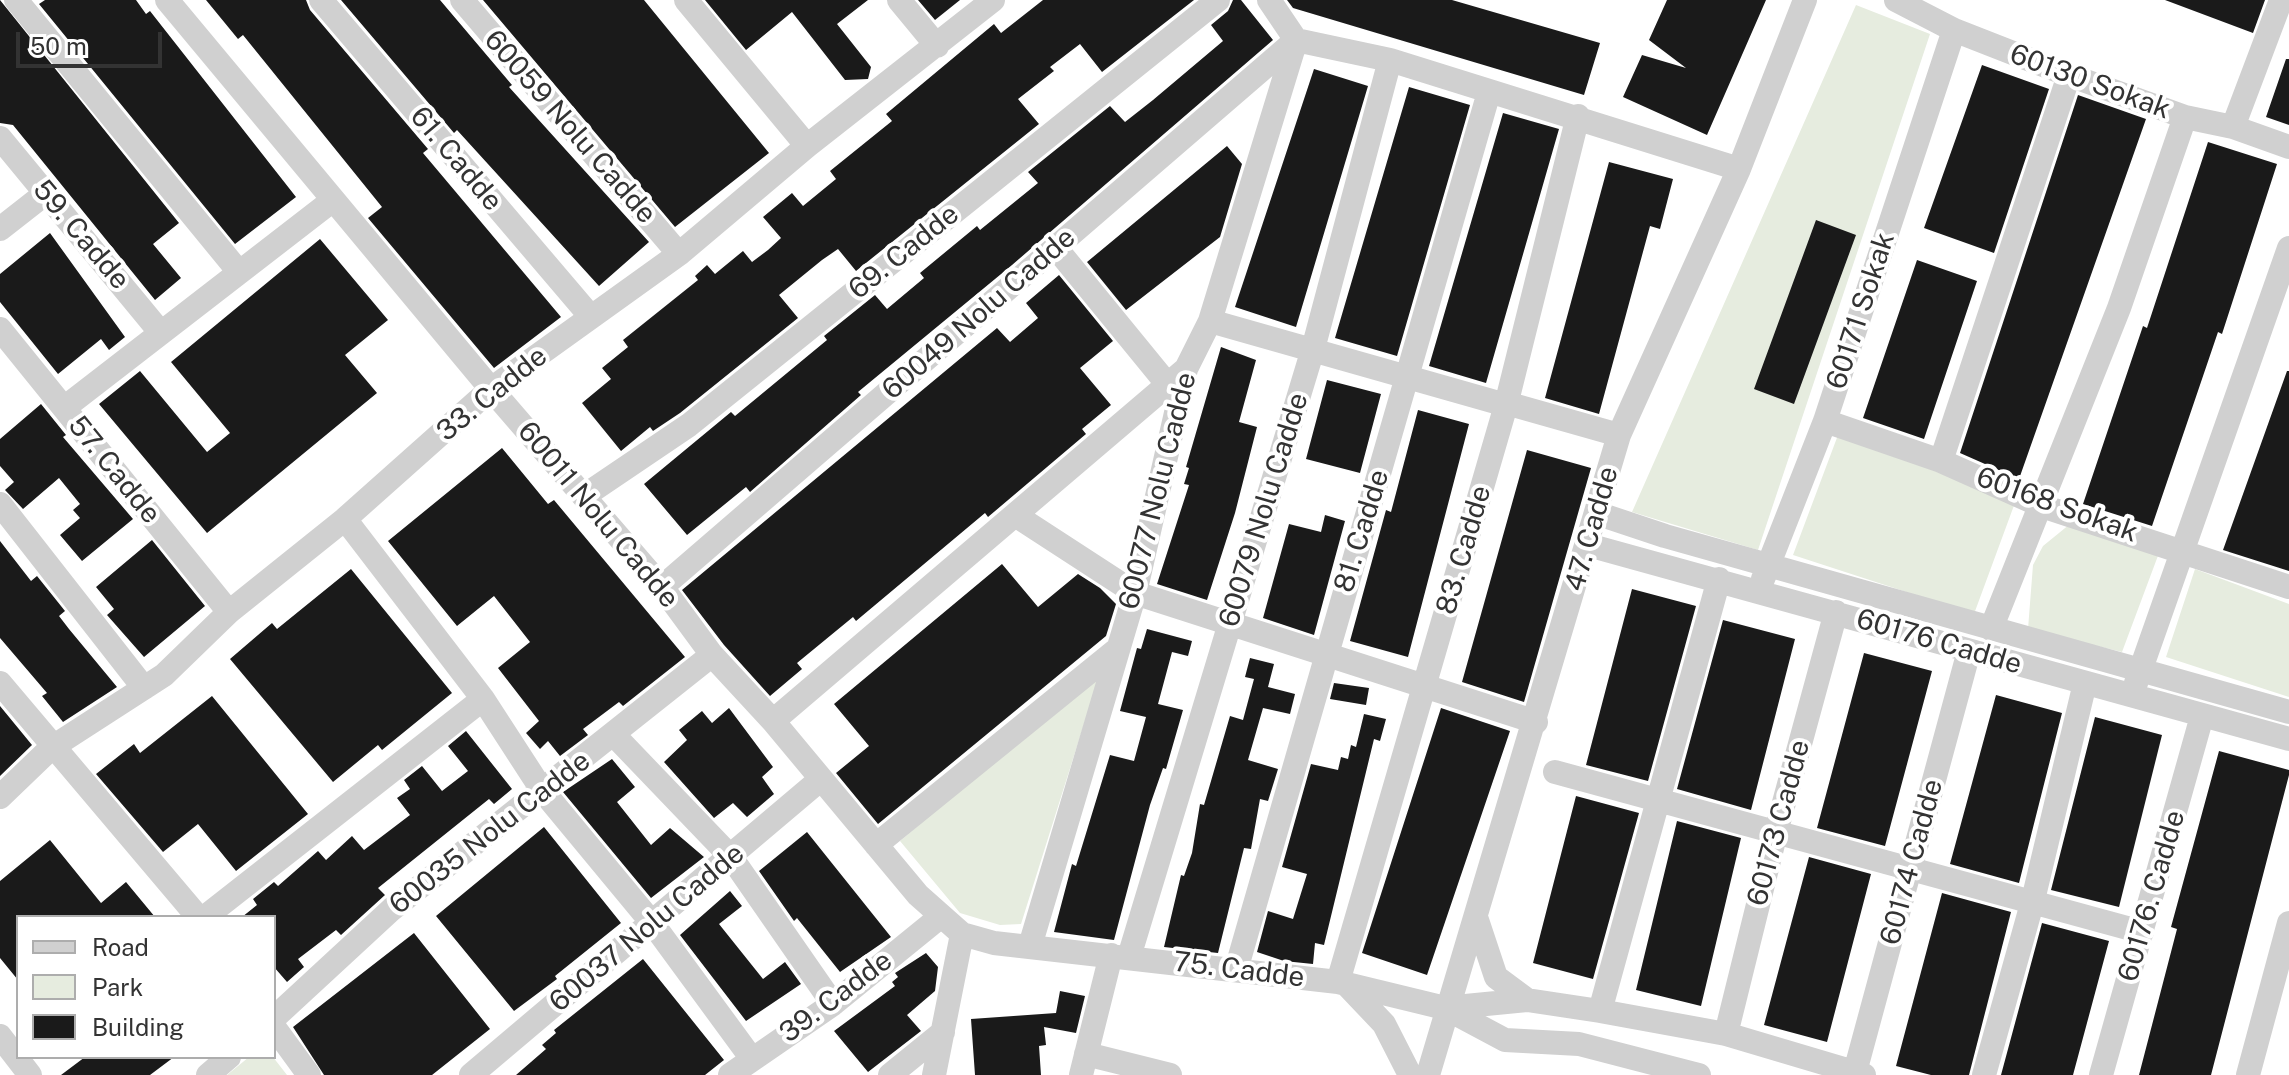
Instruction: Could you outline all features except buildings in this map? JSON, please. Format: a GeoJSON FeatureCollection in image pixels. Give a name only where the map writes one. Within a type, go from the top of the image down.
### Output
{"type":"FeatureCollection","features":[{"type":"Feature","properties":{"kind":"street"},"geometry":{"type":"LineString","coordinates":[[16,0],[239,272]]}},
{"type":"Feature","properties":{"kind":"street","name":"60011 Nolu Cadde"},"geometry":{"type":"LineString","coordinates":[[167,0],[491,389],[662,587],[712,655],[773,721],[940,917],[962,934]]}},
{"type":"Feature","properties":{"kind":"street","name":"61. Cadde"},"geometry":{"type":"LineString","coordinates":[[321,0],[591,317]]}},
{"type":"Feature","properties":{"kind":"street","name":"60059 Nolu Cadde"},"geometry":{"type":"LineString","coordinates":[[462,0],[679,254]]}},
{"type":"Feature","properties":{"kind":"street"},"geometry":{"type":"LineString","coordinates":[[686,0],[807,146]]}},
{"type":"Feature","properties":{"kind":"street"},"geometry":{"type":"LineString","coordinates":[[899,0],[937,46]]}},
{"type":"Feature","properties":{"kind":"street","name":"33. Cadde"},"geometry":{"type":"LineString","coordinates":[[0,797],[51,748],[164,675],[229,612],[345,519],[491,389],[679,254],[807,146],[993,0]]}},
{"type":"Feature","properties":{"kind":"street","name":"69. Cadde"},"geometry":{"type":"LineString","coordinates":[[584,496],[689,425],[1218,0]]}},
{"type":"Feature","properties":{"kind":"street"},"geometry":{"type":"LineString","coordinates":[[1269,0],[1296,40],[1390,60],[1489,92],[1578,116],[1739,169]]}},
{"type":"Feature","properties":{"kind":"street","name":"47. Cadde"},"geometry":{"type":"LineString","coordinates":[[1428,1075],[1445,1008],[1477,920],[1619,435],[1739,169],[1805,0]]}},
{"type":"Feature","properties":{"kind":"street","name":"60130 Sokak"},"geometry":{"type":"LineString","coordinates":[[1896,0],[1954,30],[2069,75],[2185,117],[2233,127],[2289,147]]}},
{"type":"Feature","properties":{"kind":"street"},"geometry":{"type":"LineString","coordinates":[[2233,127],[2281,0]]}},
{"type":"Feature","properties":{"kind":"street","name":"60171 Sokak"},"geometry":{"type":"LineString","coordinates":[[1759,590],[1825,421],[1954,30]]}},
{"type":"Feature","properties":{"kind":"street","name":"60049 Nolu Cadde"},"geometry":{"type":"LineString","coordinates":[[662,587],[1296,40]]}},
{"type":"Feature","properties":{"kind":"street","name":"60077 Nolu Cadde"},"geometry":{"type":"LineString","coordinates":[[1030,946],[1115,651],[1135,593],[1177,377],[1210,321],[1296,40]]}},
{"type":"Feature","properties":{"kind":"street","name":"60079 Nolu Cadde"},"geometry":{"type":"LineString","coordinates":[[1084,1065],[1230,623],[1313,349],[1390,60]]}},
{"type":"Feature","properties":{"kind":"street"},"geometry":{"type":"LineString","coordinates":[[1941,461],[2069,75]]}},
{"type":"Feature","properties":{"kind":"street","name":"81. Cadde"},"geometry":{"type":"LineString","coordinates":[[1236,970],[1489,92]]}},
{"type":"Feature","properties":{"kind":"street","name":"83. Cadde"},"geometry":{"type":"LineString","coordinates":[[1342,983],[1506,404],[1578,116]]}},
{"type":"Feature","properties":{"kind":"street"},"geometry":{"type":"LineString","coordinates":[[1991,629],[2119,308],[2185,117]]}},
{"type":"Feature","properties":{"kind":"street","name":"59. Cadde"},"geometry":{"type":"LineString","coordinates":[[0,138],[161,333]]}},
{"type":"Feature","properties":{"kind":"street"},"geometry":{"type":"LineString","coordinates":[[0,229],[46,193]]}},
{"type":"Feature","properties":{"kind":"street"},"geometry":{"type":"LineString","coordinates":[[64,408],[333,200]]}},
{"type":"Feature","properties":{"kind":"street"},"geometry":{"type":"LineString","coordinates":[[773,721],[1177,377],[1056,248]]}},
{"type":"Feature","properties":{"kind":"street"},"geometry":{"type":"LineString","coordinates":[[2132,697],[2185,550],[2249,353],[2289,248]]}},
{"type":"Feature","properties":{"kind":"street"},"geometry":{"type":"LineString","coordinates":[[1210,321],[1619,435]]}},
{"type":"Feature","properties":{"kind":"street","name":"57. Cadde"},"geometry":{"type":"LineString","coordinates":[[0,329],[229,612]]}},
{"type":"Feature","properties":{"kind":"street","name":"60168 Sokak"},"geometry":{"type":"LineString","coordinates":[[1825,421],[1941,461],[2042,506],[2185,550],[2289,587]]}},
{"type":"Feature","properties":{"kind":"street"},"geometry":{"type":"LineString","coordinates":[[0,504],[144,688]]}},
{"type":"Feature","properties":{"kind":"street"},"geometry":{"type":"LineString","coordinates":[[1596,513],[1769,566],[2289,712]]}},
{"type":"Feature","properties":{"kind":"street"},"geometry":{"type":"LineString","coordinates":[[1015,515],[1135,593],[1536,722]]}},
{"type":"Feature","properties":{"kind":"street"},"geometry":{"type":"LineString","coordinates":[[345,519],[483,699],[542,790],[653,924],[752,1059]]}},
{"type":"Feature","properties":{"kind":"street","name":"60176 Cadde"},"geometry":{"type":"LineString","coordinates":[[1588,545],[2289,739]]}},
{"type":"Feature","properties":{"kind":"street"},"geometry":{"type":"LineString","coordinates":[[1600,1011],[1719,579]]}},
{"type":"Feature","properties":{"kind":"street","name":"60173 Cadde"},"geometry":{"type":"LineString","coordinates":[[1726,1034],[1776,832],[1836,612]]}},
{"type":"Feature","properties":{"kind":"street"},"geometry":{"type":"LineString","coordinates":[[876,845],[1115,651]]}},
{"type":"Feature","properties":{"kind":"street","name":"60174 Cadde"},"geometry":{"type":"LineString","coordinates":[[1860,1074],[1909,870],[1969,651]]}},
{"type":"Feature","properties":{"kind":"street","name":"60035 Nolu Cadde"},"geometry":{"type":"LineString","coordinates":[[276,1016],[392,909],[712,655]]}},
{"type":"Feature","properties":{"kind":"street"},"geometry":{"type":"LineString","coordinates":[[0,683],[51,748],[196,915]]}},
{"type":"Feature","properties":{"kind":"street"},"geometry":{"type":"LineString","coordinates":[[1984,1075],[2033,900],[2085,683]]}},
{"type":"Feature","properties":{"kind":"street"},"geometry":{"type":"LineString","coordinates":[[208,915],[483,699]]}},
{"type":"Feature","properties":{"kind":"street","name":"60176. Cadde"},"geometry":{"type":"LineString","coordinates":[[2101,1075],[2202,716]]}},
{"type":"Feature","properties":{"kind":"street"},"geometry":{"type":"LineString","coordinates":[[614,735],[731,857],[833,1004]]}},
{"type":"Feature","properties":{"kind":"street"},"geometry":{"type":"LineString","coordinates":[[1555,772],[2142,932]]}},
{"type":"Feature","properties":{"kind":"street","name":"60037 Nolu Cadde"},"geometry":{"type":"LineString","coordinates":[[471,1075],[821,779]]}},
{"type":"Feature","properties":{"kind":"street","name":"39. Cadde"},"geometry":{"type":"LineString","coordinates":[[730,1075],[833,1004],[940,917]]}},
{"type":"Feature","properties":{"kind":"street"},"geometry":{"type":"LineString","coordinates":[[1477,920],[1496,977],[1527,1000]]}},
{"type":"Feature","properties":{"kind":"street"},"geometry":{"type":"LineString","coordinates":[[2248,1075],[2289,923]]}},
{"type":"Feature","properties":{"kind":"street"},"geometry":{"type":"LineString","coordinates":[[934,1075],[962,934]]}},
{"type":"Feature","properties":{"kind":"street","name":"75. Cadde"},"geometry":{"type":"LineString","coordinates":[[962,934],[994,943],[1342,983],[1445,1008]]}},
{"type":"Feature","properties":{"kind":"street"},"geometry":{"type":"LineString","coordinates":[[1342,983],[1384,1024],[1410,1075]]}},
{"type":"Feature","properties":{"kind":"street"},"geometry":{"type":"LineString","coordinates":[[1445,1008],[1527,1000],[1600,1011],[1726,1034],[1860,1074]]}},
{"type":"Feature","properties":{"kind":"street"},"geometry":{"type":"LineString","coordinates":[[1445,1008],[1505,1040],[1579,1044],[1699,1075]]}},
{"type":"Feature","properties":{"kind":"street"},"geometry":{"type":"LineString","coordinates":[[276,1030],[309,1075]]}},
{"type":"Feature","properties":{"kind":"street"},"geometry":{"type":"LineString","coordinates":[[890,1075],[943,1032]]}},
{"type":"Feature","properties":{"kind":"street"},"geometry":{"type":"LineString","coordinates":[[0,1036],[16,1052]]}},
{"type":"Feature","properties":{"kind":"street"},"geometry":{"type":"LineString","coordinates":[[208,1075],[227,1059]]}},
{"type":"Feature","properties":{"kind":"street"},"geometry":{"type":"LineString","coordinates":[[1084,1065],[1170,1075]]}},
{"type":"Feature","properties":{"kind":"green space"},"geometry":{"type":"Polygon","coordinates":[[[1856,5],[1930,34],[1758,550],[1632,512],[1856,5]]]}},
{"type":"Feature","properties":{"kind":"green space"},"geometry":{"type":"Polygon","coordinates":[[[1838,435],[2016,500],[1974,614],[1793,555],[1838,435]]]}},
{"type":"Feature","properties":{"kind":"green space"},"geometry":{"type":"Polygon","coordinates":[[[2070,524],[2159,553],[2122,652],[2028,629],[2033,565],[2043,546],[2070,524]]]}},
{"type":"Feature","properties":{"kind":"green space"},"geometry":{"type":"Polygon","coordinates":[[[2195,569],[2289,604],[2289,697],[2166,657],[2195,569]]]}},
{"type":"Feature","properties":{"kind":"green space"},"geometry":{"type":"Polygon","coordinates":[[[1101,670],[1021,924],[1000,925],[960,913],[900,841],[1101,670]]]}},
{"type":"Feature","properties":{"kind":"green space"},"geometry":{"type":"Polygon","coordinates":[[[247,1059],[275,1059],[287,1075],[227,1075],[247,1059]]]}}]}
